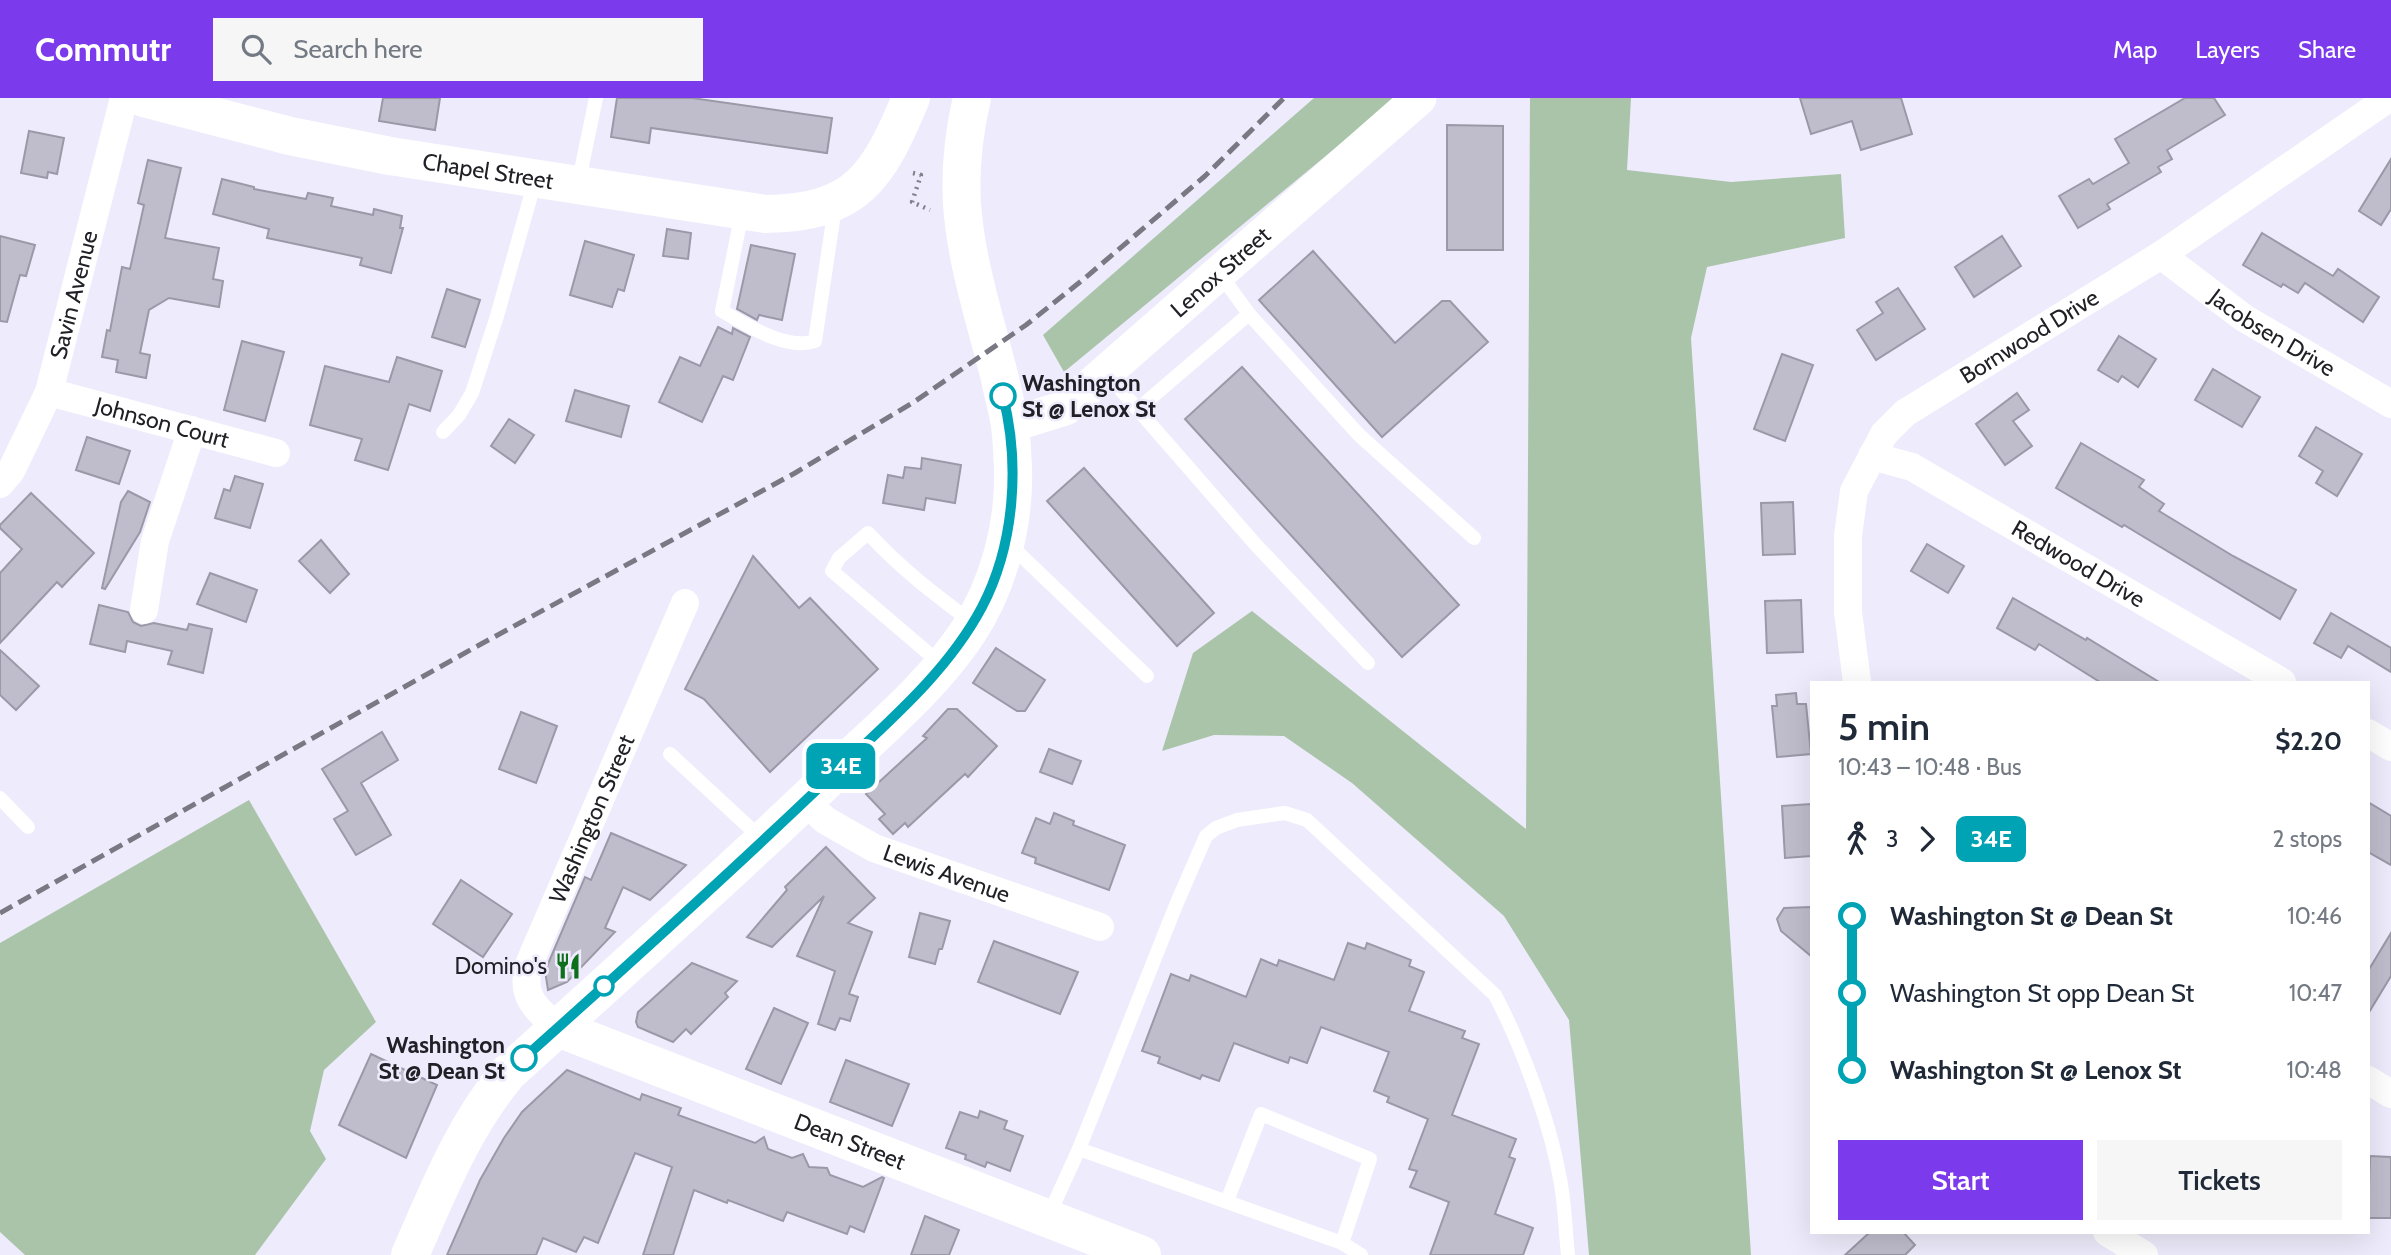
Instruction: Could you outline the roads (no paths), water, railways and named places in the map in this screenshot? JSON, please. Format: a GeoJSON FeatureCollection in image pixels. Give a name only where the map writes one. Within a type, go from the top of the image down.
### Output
{"type":"FeatureCollection","features":[{"type":"Feature","properties":{"kind":"main road","name":"Chapel Street"},"geometry":{"type":"LineString","coordinates":[[144,98],[338,146],[743,212],[792,214],[817,210],[836,203]]}},
{"type":"Feature","properties":{"kind":"main road"},"geometry":{"type":"LineString","coordinates":[[836,203],[855,190],[872,172],[888,149],[911,98]]}},
{"type":"Feature","properties":{"kind":"main road"},"geometry":{"type":"LineString","coordinates":[[410,1255],[453,1157],[483,1105],[508,1073],[764,841],[914,695],[942,665],[973,622],[993,581],[1012,506],[1010,425],[971,262],[962,207],[961,175],[972,98]]}},
{"type":"Feature","properties":{"kind":"main road","name":"Dean Street"},"geometry":{"type":"LineString","coordinates":[[558,1028],[1138,1254]]}},
{"type":"Feature","properties":{"kind":"street","name":"Savin Avenue"},"geometry":{"type":"LineString","coordinates":[[0,484],[11,471],[48,392],[124,98]]}},
{"type":"Feature","properties":{"kind":"street","name":"Lenox Street"},"geometry":{"type":"LineString","coordinates":[[1010,425],[1065,408],[1419,98]]}},
{"type":"Feature","properties":{"kind":"street","name":"Bornwood Drive"},"geometry":{"type":"LineString","coordinates":[[1857,681],[1847,612],[1848,536],[1854,491],[1884,434],[1905,413],[2161,255],[2389,98]]}},
{"type":"Feature","properties":{"kind":"street","name":"Jacobsen Drive"},"geometry":{"type":"LineString","coordinates":[[2161,255],[2244,318],[2391,404]]}},
{"type":"Feature","properties":{"kind":"street","name":"Johnson Court"},"geometry":{"type":"LineString","coordinates":[[48,392],[276,453]]}},
{"type":"Feature","properties":{"kind":"street"},"geometry":{"type":"LineString","coordinates":[[144,610],[155,541],[192,430]]}},
{"type":"Feature","properties":{"kind":"street","name":"Redwood Drive"},"geometry":{"type":"LineString","coordinates":[[1872,456],[1912,467],[2280,681]]}},
{"type":"Feature","properties":{"kind":"street","name":"Washington Street"},"geometry":{"type":"LineString","coordinates":[[558,1028],[534,1005],[527,993],[525,978],[529,964],[685,603]]}},
{"type":"Feature","properties":{"kind":"street"},"geometry":{"type":"LineString","coordinates":[[2370,734],[2391,747]]}},
{"type":"Feature","properties":{"kind":"street","name":"Lewis Avenue"},"geometry":{"type":"LineString","coordinates":[[805,801],[825,820],[847,835],[874,848],[1100,928]]}},
{"type":"Feature","properties":{"kind":"street"},"geometry":{"type":"LineString","coordinates":[[2370,1081],[2391,1094]]}},
{"type":"Feature","properties":{"kind":"street"},"geometry":{"type":"LineString","coordinates":[[2110,1234],[2144,1255]]}},
{"type":"Feature","properties":{"kind":"lane"},"geometry":{"type":"LineString","coordinates":[[577,186],[596,98]]}},
{"type":"Feature","properties":{"kind":"lane"},"geometry":{"type":"LineString","coordinates":[[443,432],[459,415],[476,381],[535,180]]}},
{"type":"Feature","properties":{"kind":"lane"},"geometry":{"type":"LineString","coordinates":[[743,212],[722,311],[760,333],[803,345],[815,341],[836,203]]}},
{"type":"Feature","properties":{"kind":"lane"},"geometry":{"type":"LineString","coordinates":[[1220,274],[1249,314],[1359,435],[1474,538]]}},
{"type":"Feature","properties":{"kind":"lane"},"geometry":{"type":"LineString","coordinates":[[1138,409],[1249,314]]}},
{"type":"Feature","properties":{"kind":"lane"},"geometry":{"type":"LineString","coordinates":[[1106,373],[1256,545],[1368,663]]}},
{"type":"Feature","properties":{"kind":"lane"},"geometry":{"type":"LineString","coordinates":[[942,665],[832,570],[839,558],[869,533],[888,555],[932,593],[973,622]]}},
{"type":"Feature","properties":{"kind":"lane"},"geometry":{"type":"LineString","coordinates":[[1004,540],[1147,676]]}},
{"type":"Feature","properties":{"kind":"lane"},"geometry":{"type":"LineString","coordinates":[[670,754],[764,841]]}},
{"type":"Feature","properties":{"kind":"lane"},"geometry":{"type":"LineString","coordinates":[[0,798],[28,827]]}},
{"type":"Feature","properties":{"kind":"lane"},"geometry":{"type":"LineString","coordinates":[[1047,1218],[1079,1149],[1175,905],[1206,836],[1216,828],[1237,820],[1284,813],[1307,820],[1495,995],[1507,1018],[1539,1106],[1559,1174],[1568,1255]]}},
{"type":"Feature","properties":{"kind":"lane"},"geometry":{"type":"LineString","coordinates":[[1227,1201],[1261,1114],[1370,1159],[1342,1243]]}},
{"type":"Feature","properties":{"kind":"lane"},"geometry":{"type":"LineString","coordinates":[[1079,1149],[1342,1243],[1361,1255]]}},
{"type":"Feature","properties":{"kind":"railway"},"geometry":{"type":"LineString","coordinates":[[0,913],[472,649],[795,473],[914,402],[1026,325],[1085,278],[1205,176],[1284,98]]}},
{"type":"Feature","properties":{"kind":"place","name":"Washington St @ Lenox St"},"geometry":{"type":"Point","coordinates":[1003,396]}},
{"type":"Feature","properties":{"kind":"place","name":"Domino's"},"geometry":{"type":"Point","coordinates":[568,966]}},
{"type":"Feature","properties":{"kind":"place","name":"Washington St @ Dean St"},"geometry":{"type":"Point","coordinates":[524,1058]}}]}
